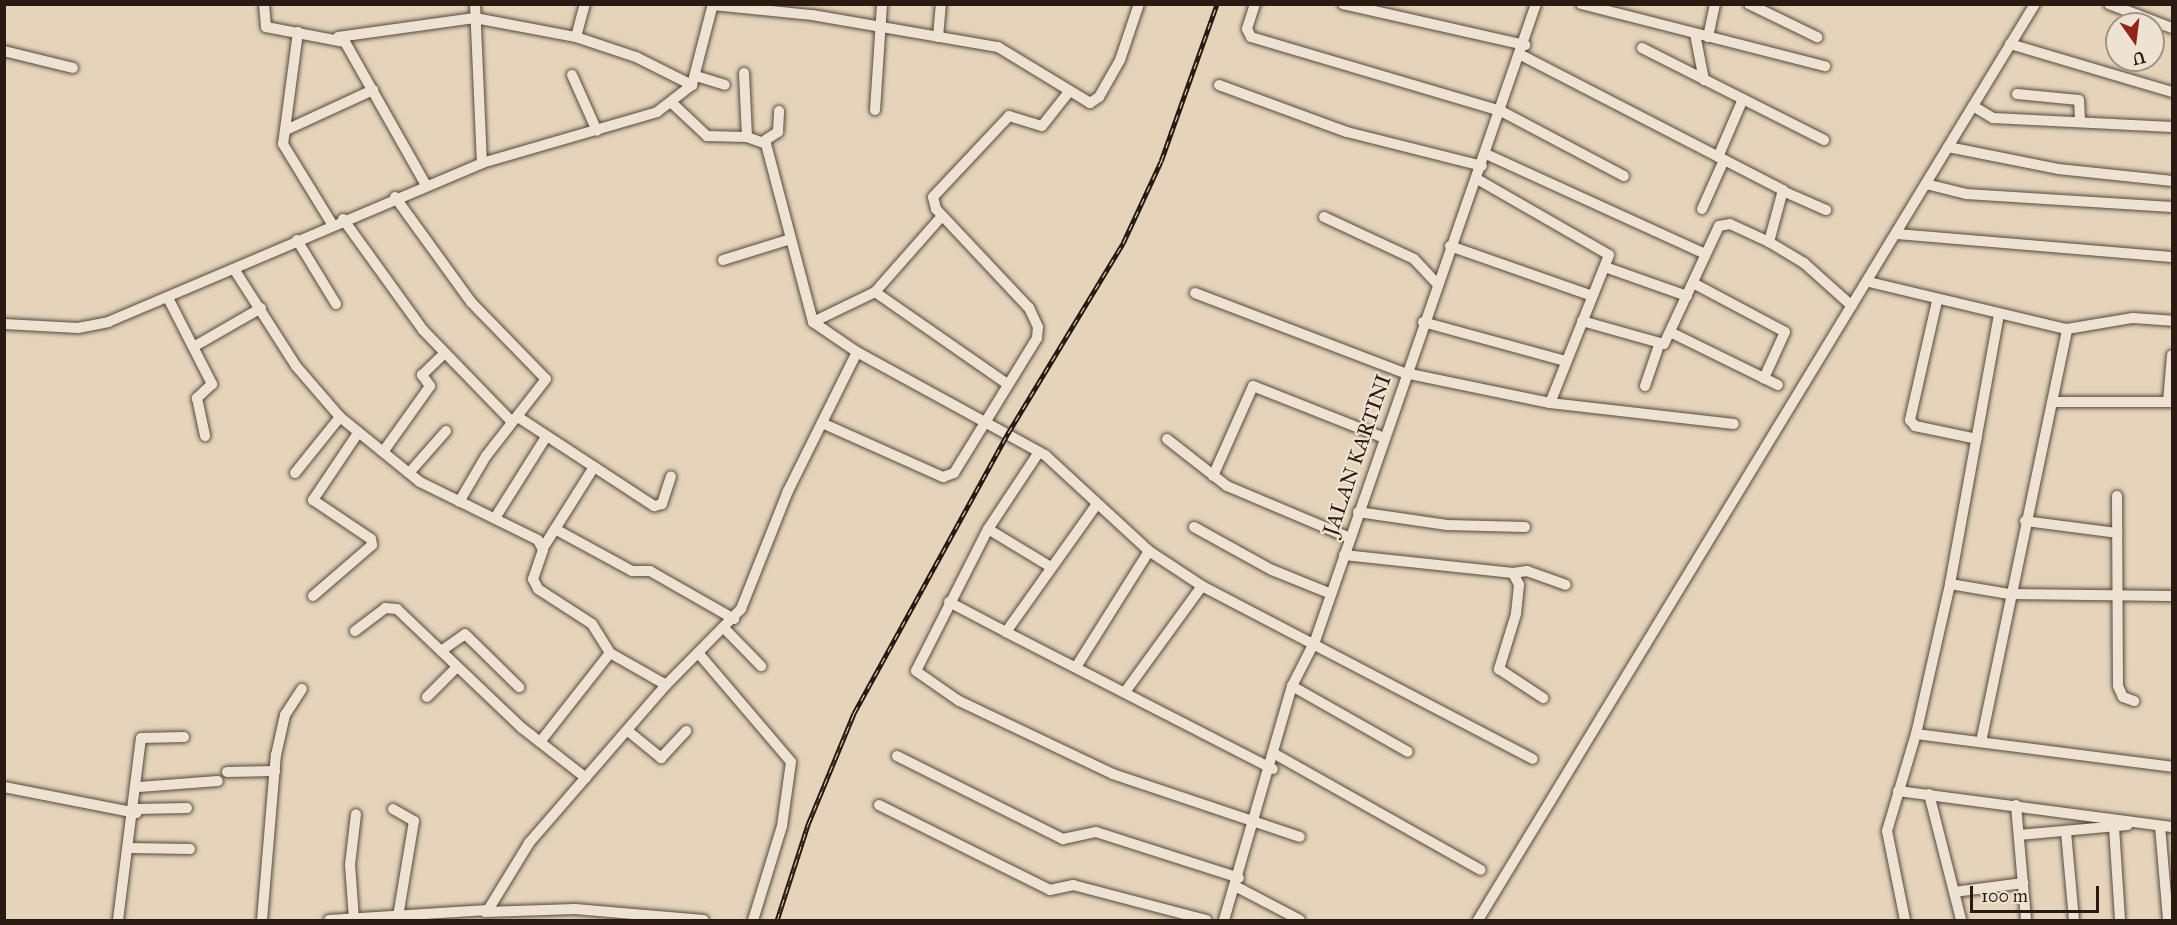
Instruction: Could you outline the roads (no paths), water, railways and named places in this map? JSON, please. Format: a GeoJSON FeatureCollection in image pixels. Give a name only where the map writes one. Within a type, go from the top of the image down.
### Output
{"type":"FeatureCollection","features":[{"type":"Feature","properties":{"kind":"street"},"geometry":{"type":"LineString","coordinates":[[264,4],[266,27],[338,37],[475,18],[576,38],[636,57],[694,80],[725,85]]}},
{"type":"Feature","properties":{"kind":"street"},"geometry":{"type":"LineString","coordinates":[[475,4],[482,164]]}},
{"type":"Feature","properties":{"kind":"street"},"geometry":{"type":"LineString","coordinates":[[576,38],[585,4]]}},
{"type":"Feature","properties":{"kind":"street"},"geometry":{"type":"LineString","coordinates":[[875,110],[882,4]]}},
{"type":"Feature","properties":{"kind":"street"},"geometry":{"type":"LineString","coordinates":[[938,37],[941,4]]}},
{"type":"Feature","properties":{"kind":"street"},"geometry":{"type":"LineString","coordinates":[[4,324],[89,327],[168,298],[394,197],[482,164],[597,131],[673,104],[694,80],[713,5],[813,10],[881,27],[1004,48],[1086,103],[1099,97],[1139,4]]}},
{"type":"Feature","properties":{"kind":"street"},"geometry":{"type":"LineString","coordinates":[[1255,4],[1247,29],[1251,37],[1501,111],[1624,176]]}},
{"type":"Feature","properties":{"kind":"street"},"geometry":{"type":"LineString","coordinates":[[1342,4],[1386,10],[1523,50],[1721,159],[1826,210]]}},
{"type":"Feature","properties":{"kind":"street","name":"JALAN KARTINI"},"geometry":{"type":"LineString","coordinates":[[1224,921],[1272,769],[1292,686],[1314,641],[1382,437],[1436,283],[1477,179],[1523,50],[1536,4]]}},
{"type":"Feature","properties":{"kind":"street"},"geometry":{"type":"LineString","coordinates":[[1581,4],[1825,66]]}},
{"type":"Feature","properties":{"kind":"street"},"geometry":{"type":"LineString","coordinates":[[1708,38],[1715,4]]}},
{"type":"Feature","properties":{"kind":"street"},"geometry":{"type":"LineString","coordinates":[[1749,4],[1817,37]]}},
{"type":"Feature","properties":{"kind":"street"},"geometry":{"type":"LineString","coordinates":[[1478,921],[1851,306],[1869,282],[2035,4]]}},
{"type":"Feature","properties":{"kind":"street"},"geometry":{"type":"LineString","coordinates":[[2109,4],[2172,28]]}},
{"type":"Feature","properties":{"kind":"street"},"geometry":{"type":"LineString","coordinates":[[298,32],[284,146],[332,224]]}},
{"type":"Feature","properties":{"kind":"street"},"geometry":{"type":"LineString","coordinates":[[1695,34],[1704,80]]}},
{"type":"Feature","properties":{"kind":"street"},"geometry":{"type":"LineString","coordinates":[[338,37],[373,90],[426,185]]}},
{"type":"Feature","properties":{"kind":"street"},"geometry":{"type":"LineString","coordinates":[[2010,44],[2172,92]]}},
{"type":"Feature","properties":{"kind":"street"},"geometry":{"type":"LineString","coordinates":[[1642,48],[1824,140]]}},
{"type":"Feature","properties":{"kind":"street"},"geometry":{"type":"LineString","coordinates":[[4,51],[73,68]]}},
{"type":"Feature","properties":{"kind":"street"},"geometry":{"type":"LineString","coordinates":[[744,73],[747,137]]}},
{"type":"Feature","properties":{"kind":"street"},"geometry":{"type":"LineString","coordinates":[[572,75],[597,131]]}},
{"type":"Feature","properties":{"kind":"street"},"geometry":{"type":"LineString","coordinates":[[1218,85],[1347,132],[1482,165]]}},
{"type":"Feature","properties":{"kind":"street"},"geometry":{"type":"LineString","coordinates":[[286,130],[373,90]]}},
{"type":"Feature","properties":{"kind":"street"},"geometry":{"type":"LineString","coordinates":[[822,423],[944,477],[954,473],[987,421],[1006,383],[1037,338],[1036,319],[934,206],[936,192],[1009,116],[1040,127],[1068,93]]}},
{"type":"Feature","properties":{"kind":"street"},"geometry":{"type":"LineString","coordinates":[[2017,94],[2079,100],[2080,122]]}},
{"type":"Feature","properties":{"kind":"street"},"geometry":{"type":"LineString","coordinates":[[1702,209],[1743,99]]}},
{"type":"Feature","properties":{"kind":"street"},"geometry":{"type":"LineString","coordinates":[[673,104],[707,136],[747,137],[764,141],[778,132],[779,111]]}},
{"type":"Feature","properties":{"kind":"street"},"geometry":{"type":"LineString","coordinates":[[1973,106],[1990,118],[2172,127]]}},
{"type":"Feature","properties":{"kind":"street"},"geometry":{"type":"LineString","coordinates":[[764,141],[813,322],[857,352],[1040,452],[1149,551],[1202,586],[1314,641],[1533,759]]}},
{"type":"Feature","properties":{"kind":"street"},"geometry":{"type":"LineString","coordinates":[[1948,147],[2058,170],[2172,181]]}},
{"type":"Feature","properties":{"kind":"street"},"geometry":{"type":"LineString","coordinates":[[1486,154],[1705,254]]}},
{"type":"Feature","properties":{"kind":"street"},"geometry":{"type":"LineString","coordinates":[[1477,179],[1607,253],[1605,267],[1550,403]]}},
{"type":"Feature","properties":{"kind":"street"},"geometry":{"type":"LineString","coordinates":[[1926,184],[1966,194],[2172,207]]}},
{"type":"Feature","properties":{"kind":"street"},"geometry":{"type":"LineString","coordinates":[[1768,242],[1785,192]]}},
{"type":"Feature","properties":{"kind":"street"},"geometry":{"type":"LineString","coordinates":[[394,197],[480,313],[546,380],[515,420],[459,502]]}},
{"type":"Feature","properties":{"kind":"street"},"geometry":{"type":"LineString","coordinates":[[813,322],[875,292],[942,216]]}},
{"type":"Feature","properties":{"kind":"street"},"geometry":{"type":"LineString","coordinates":[[1324,217],[1414,259],[1436,283]]}},
{"type":"Feature","properties":{"kind":"street"},"geometry":{"type":"LineString","coordinates":[[343,219],[445,353],[515,420],[546,437],[656,507],[662,504],[671,476]]}},
{"type":"Feature","properties":{"kind":"street"},"geometry":{"type":"LineString","coordinates":[[1645,386],[1659,345],[1672,333],[1705,254],[1723,223],[1768,242],[1804,263],[1851,306]]}},
{"type":"Feature","properties":{"kind":"street"},"geometry":{"type":"LineString","coordinates":[[1896,234],[2172,257]]}},
{"type":"Feature","properties":{"kind":"street"},"geometry":{"type":"LineString","coordinates":[[723,260],[791,238]]}},
{"type":"Feature","properties":{"kind":"street"},"geometry":{"type":"LineString","coordinates":[[297,240],[336,304]]}},
{"type":"Feature","properties":{"kind":"street"},"geometry":{"type":"LineString","coordinates":[[1450,246],[1593,296]]}},
{"type":"Feature","properties":{"kind":"street"},"geometry":{"type":"LineString","coordinates":[[1605,267],[1687,296]]}},
{"type":"Feature","properties":{"kind":"street"},"geometry":{"type":"LineString","coordinates":[[234,269],[296,366],[340,417],[409,472],[459,502],[495,518],[543,548]]}},
{"type":"Feature","properties":{"kind":"street"},"geometry":{"type":"LineString","coordinates":[[1869,282],[1937,301],[2067,329],[2133,318],[2172,321]]}},
{"type":"Feature","properties":{"kind":"street"},"geometry":{"type":"LineString","coordinates":[[1693,283],[1785,332],[1764,378]]}},
{"type":"Feature","properties":{"kind":"street"},"geometry":{"type":"LineString","coordinates":[[875,292],[1006,383]]}},
{"type":"Feature","properties":{"kind":"street"},"geometry":{"type":"LineString","coordinates":[[1195,293],[1405,373],[1550,403],[1734,424]]}},
{"type":"Feature","properties":{"kind":"street"},"geometry":{"type":"LineString","coordinates":[[168,298],[195,346],[212,384],[197,398],[205,436]]}},
{"type":"Feature","properties":{"kind":"street"},"geometry":{"type":"LineString","coordinates":[[1937,301],[1910,420],[1915,426],[1977,439]]}},
{"type":"Feature","properties":{"kind":"street"},"geometry":{"type":"LineString","coordinates":[[195,346],[261,308]]}},
{"type":"Feature","properties":{"kind":"street"},"geometry":{"type":"LineString","coordinates":[[1905,921],[1886,843],[1898,791],[1916,734],[1950,584],[1999,315]]}},
{"type":"Feature","properties":{"kind":"street"},"geometry":{"type":"LineString","coordinates":[[1423,321],[1566,361]]}},
{"type":"Feature","properties":{"kind":"street"},"geometry":{"type":"LineString","coordinates":[[1582,321],[1659,345]]}},
{"type":"Feature","properties":{"kind":"street"},"geometry":{"type":"LineString","coordinates":[[1982,742],[2009,594],[2053,402],[2067,329]]}},
{"type":"Feature","properties":{"kind":"street"},"geometry":{"type":"LineString","coordinates":[[1672,333],[1778,384]]}},
{"type":"Feature","properties":{"kind":"street"},"geometry":{"type":"LineString","coordinates":[[485,912],[529,843],[666,685],[700,655],[734,619],[822,423],[857,352]]}},
{"type":"Feature","properties":{"kind":"street"},"geometry":{"type":"LineString","coordinates":[[383,453],[430,386],[422,375],[445,353]]}},
{"type":"Feature","properties":{"kind":"street"},"geometry":{"type":"LineString","coordinates":[[2053,402],[2170,402],[2172,355]]}},
{"type":"Feature","properties":{"kind":"street"},"geometry":{"type":"LineString","coordinates":[[1213,476],[1253,386],[1382,437]]}},
{"type":"Feature","properties":{"kind":"street"},"geometry":{"type":"LineString","coordinates":[[295,473],[340,417]]}},
{"type":"Feature","properties":{"kind":"street"},"geometry":{"type":"LineString","coordinates":[[409,472],[446,431]]}},
{"type":"Feature","properties":{"kind":"street"},"geometry":{"type":"LineString","coordinates":[[313,596],[372,545],[371,539],[314,500],[358,433]]}},
{"type":"Feature","properties":{"kind":"street"},"geometry":{"type":"LineString","coordinates":[[495,518],[546,437]]}},
{"type":"Feature","properties":{"kind":"street"},"geometry":{"type":"LineString","coordinates":[[1167,439],[1213,476],[1350,538]]}},
{"type":"Feature","properties":{"kind":"street"},"geometry":{"type":"LineString","coordinates":[[1040,452],[988,529],[917,662],[918,674],[959,701],[1120,777],[1257,820],[1300,837]]}},
{"type":"Feature","properties":{"kind":"street"},"geometry":{"type":"LineString","coordinates":[[594,467],[543,548],[535,585],[592,624],[610,653],[666,685]]}},
{"type":"Feature","properties":{"kind":"street"},"geometry":{"type":"LineString","coordinates":[[2117,496],[2118,686],[2123,697],[2134,701]]}},
{"type":"Feature","properties":{"kind":"street"},"geometry":{"type":"LineString","coordinates":[[1006,632],[1049,566],[1097,504]]}},
{"type":"Feature","properties":{"kind":"street"},"geometry":{"type":"LineString","coordinates":[[1358,512],[1447,525],[1525,527]]}},
{"type":"Feature","properties":{"kind":"street"},"geometry":{"type":"LineString","coordinates":[[2025,521],[2117,533]]}},
{"type":"Feature","properties":{"kind":"street"},"geometry":{"type":"LineString","coordinates":[[1194,527],[1272,570],[1329,593]]}},
{"type":"Feature","properties":{"kind":"street"},"geometry":{"type":"LineString","coordinates":[[555,529],[632,571],[650,571],[734,619]]}},
{"type":"Feature","properties":{"kind":"street"},"geometry":{"type":"LineString","coordinates":[[988,529],[1049,566]]}},
{"type":"Feature","properties":{"kind":"street"},"geometry":{"type":"LineString","coordinates":[[1076,667],[1149,551]]}},
{"type":"Feature","properties":{"kind":"street"},"geometry":{"type":"LineString","coordinates":[[1344,555],[1513,573],[1527,571],[1566,585]]}},
{"type":"Feature","properties":{"kind":"street"},"geometry":{"type":"LineString","coordinates":[[1513,573],[1519,585],[1516,614],[1499,669],[1543,698]]}},
{"type":"Feature","properties":{"kind":"street"},"geometry":{"type":"LineString","coordinates":[[1950,584],[2009,594],[2172,596]]}},
{"type":"Feature","properties":{"kind":"street"},"geometry":{"type":"LineString","coordinates":[[1125,692],[1202,586]]}},
{"type":"Feature","properties":{"kind":"street"},"geometry":{"type":"LineString","coordinates":[[949,602],[1272,769]]}},
{"type":"Feature","properties":{"kind":"street"},"geometry":{"type":"LineString","coordinates":[[355,631],[385,608],[395,608],[540,742],[586,778]]}},
{"type":"Feature","properties":{"kind":"street"},"geometry":{"type":"LineString","coordinates":[[725,629],[760,666]]}},
{"type":"Feature","properties":{"kind":"street"},"geometry":{"type":"LineString","coordinates":[[441,651],[465,634],[519,687]]}},
{"type":"Feature","properties":{"kind":"street"},"geometry":{"type":"LineString","coordinates":[[540,742],[610,653]]}},
{"type":"Feature","properties":{"kind":"street"},"geometry":{"type":"LineString","coordinates":[[700,655],[791,762],[782,826],[753,921]]}},
{"type":"Feature","properties":{"kind":"street"},"geometry":{"type":"LineString","coordinates":[[426,697],[457,667]]}},
{"type":"Feature","properties":{"kind":"street"},"geometry":{"type":"LineString","coordinates":[[1292,686],[1408,752]]}},
{"type":"Feature","properties":{"kind":"street"},"geometry":{"type":"LineString","coordinates":[[262,921],[274,771],[285,715],[302,689]]}},
{"type":"Feature","properties":{"kind":"street"},"geometry":{"type":"LineString","coordinates":[[628,730],[661,758],[686,731]]}},
{"type":"Feature","properties":{"kind":"street"},"geometry":{"type":"LineString","coordinates":[[1916,734],[2172,767]]}},
{"type":"Feature","properties":{"kind":"street"},"geometry":{"type":"LineString","coordinates":[[118,921],[136,811],[141,738],[184,737]]}},
{"type":"Feature","properties":{"kind":"street"},"geometry":{"type":"LineString","coordinates":[[1275,754],[1481,870]]}},
{"type":"Feature","properties":{"kind":"street"},"geometry":{"type":"LineString","coordinates":[[897,756],[1063,838],[1096,832],[1237,882],[1300,921]]}},
{"type":"Feature","properties":{"kind":"street"},"geometry":{"type":"LineString","coordinates":[[227,772],[274,771]]}},
{"type":"Feature","properties":{"kind":"street"},"geometry":{"type":"LineString","coordinates":[[139,787],[218,781]]}},
{"type":"Feature","properties":{"kind":"street"},"geometry":{"type":"LineString","coordinates":[[4,787],[136,811],[187,808]]}},
{"type":"Feature","properties":{"kind":"street"},"geometry":{"type":"LineString","coordinates":[[1898,791],[2172,827]]}},
{"type":"Feature","properties":{"kind":"street"},"geometry":{"type":"LineString","coordinates":[[1929,794],[1961,921]]}},
{"type":"Feature","properties":{"kind":"street"},"geometry":{"type":"LineString","coordinates":[[879,805],[1050,890],[1073,885],[1206,921]]}},
{"type":"Feature","properties":{"kind":"street"},"geometry":{"type":"LineString","coordinates":[[2016,805],[2026,921]]}},
{"type":"Feature","properties":{"kind":"street"},"geometry":{"type":"LineString","coordinates":[[393,809],[414,821],[398,916]]}},
{"type":"Feature","properties":{"kind":"street"},"geometry":{"type":"LineString","coordinates":[[354,919],[350,865],[356,814]]}},
{"type":"Feature","properties":{"kind":"street"},"geometry":{"type":"LineString","coordinates":[[2019,836],[2143,823]]}},
{"type":"Feature","properties":{"kind":"street"},"geometry":{"type":"LineString","coordinates":[[2160,826],[2168,921]]}},
{"type":"Feature","properties":{"kind":"street"},"geometry":{"type":"LineString","coordinates":[[2114,827],[2120,921]]}},
{"type":"Feature","properties":{"kind":"street"},"geometry":{"type":"LineString","coordinates":[[2066,832],[2074,921]]}},
{"type":"Feature","properties":{"kind":"street"},"geometry":{"type":"LineString","coordinates":[[130,848],[190,849]]}},
{"type":"Feature","properties":{"kind":"street"},"geometry":{"type":"LineString","coordinates":[[1954,892],[2023,883]]}},
{"type":"Feature","properties":{"kind":"street"},"geometry":{"type":"LineString","coordinates":[[329,921],[485,912],[512,916],[654,913],[704,921]]}},
{"type":"Feature","properties":{"kind":"railway"},"geometry":{"type":"LineString","coordinates":[[777,920],[808,824],[854,713],[1008,433],[1123,243],[1161,161],[1217,4]]}}]}
